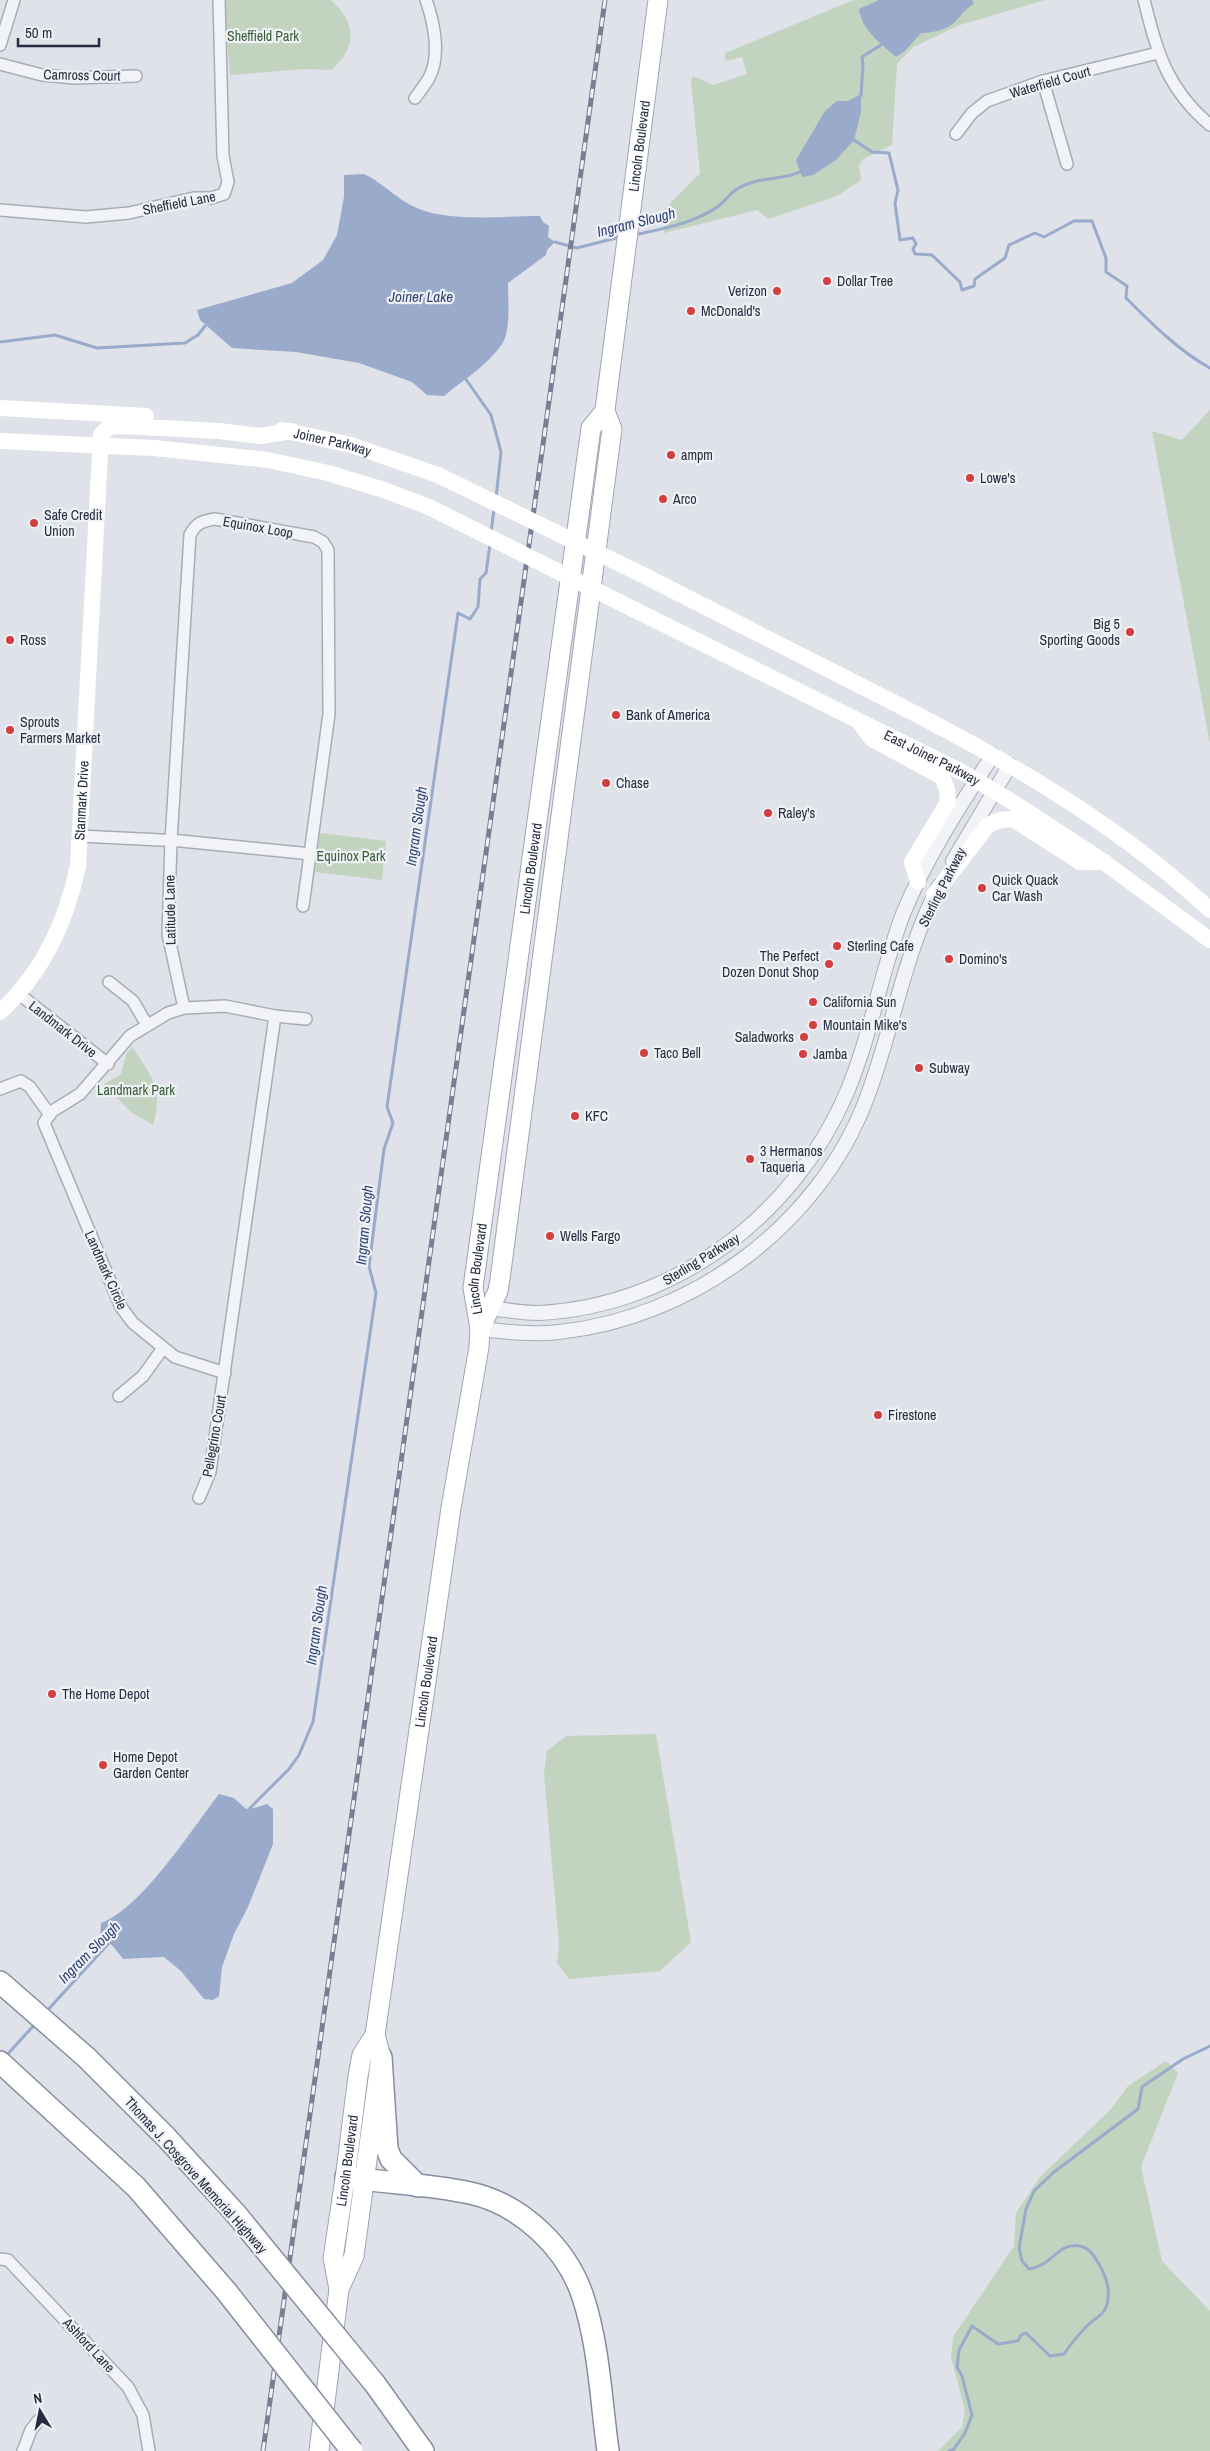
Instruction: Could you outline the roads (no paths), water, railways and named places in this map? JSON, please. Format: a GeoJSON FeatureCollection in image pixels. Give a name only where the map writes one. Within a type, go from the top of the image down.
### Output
{"type":"FeatureCollection","features":[{"type":"Feature","properties":{"kind":"highway","name":"Thomas J. Cosgrove Memorial Highway"},"geometry":{"type":"LineString","coordinates":[[0,1982],[87,2058],[166,2138],[236,2214],[375,2384],[423,2451]]}},
{"type":"Feature","properties":{"kind":"highway"},"geometry":{"type":"LineString","coordinates":[[381,2057],[387,2149],[391,2159],[418,2186]]}},
{"type":"Feature","properties":{"kind":"highway"},"geometry":{"type":"LineString","coordinates":[[0,2062],[46,2102],[136,2187],[226,2291],[352,2451]]}},
{"type":"Feature","properties":{"kind":"highway"},"geometry":{"type":"LineString","coordinates":[[355,2179],[472,2193],[507,2207],[537,2227],[563,2257],[583,2296],[595,2347],[608,2451]]}},
{"type":"Feature","properties":{"kind":"main road","name":"Lincoln Boulevard"},"geometry":{"type":"LineString","coordinates":[[483,1307],[498,1291],[500,1279],[612,429],[605,412],[633,181],[658,0]]}},
{"type":"Feature","properties":{"kind":"main road","name":"Joiner Parkway"},"geometry":{"type":"LineString","coordinates":[[0,408],[206,420],[292,431],[351,445],[438,475],[641,574],[937,724],[993,755]]}},
{"type":"Feature","properties":{"kind":"main road","name":"Lincoln Boulevard"},"geometry":{"type":"LineString","coordinates":[[355,2179],[381,2057],[375,2035],[451,1508],[483,1307],[474,1282],[591,428],[605,412]]}},
{"type":"Feature","properties":{"kind":"main road"},"geometry":{"type":"LineString","coordinates":[[0,441],[102,447],[101,436],[104,430],[115,426],[218,431],[260,436],[292,431]]}},
{"type":"Feature","properties":{"kind":"main road","name":"East Joiner Parkway"},"geometry":{"type":"LineString","coordinates":[[102,447],[154,448],[268,460],[328,473],[384,490],[429,507],[925,752],[1046,822],[1105,862],[1210,940]]}},
{"type":"Feature","properties":{"kind":"main road","name":"Stanmark Drive"},"geometry":{"type":"LineString","coordinates":[[0,1012],[19,994],[47,954],[65,914],[78,866],[102,447]]}},
{"type":"Feature","properties":{"kind":"main road"},"geometry":{"type":"LineString","coordinates":[[858,720],[872,739],[942,777],[947,789],[948,802],[912,862],[918,882]]}},
{"type":"Feature","properties":{"kind":"main road"},"geometry":{"type":"LineString","coordinates":[[993,755],[1105,825],[1162,867],[1210,910]]}},
{"type":"Feature","properties":{"kind":"main road"},"geometry":{"type":"LineString","coordinates":[[934,894],[988,825],[1000,820],[1013,819],[1080,862],[1105,862]]}},
{"type":"Feature","properties":{"kind":"main road","name":"Lincoln Boulevard"},"geometry":{"type":"LineString","coordinates":[[319,2451],[339,2290],[354,2256],[355,2179],[361,2062],[362,2055],[375,2035]]}},
{"type":"Feature","properties":{"kind":"street"},"geometry":{"type":"LineString","coordinates":[[0,45],[14,0]]}},
{"type":"Feature","properties":{"kind":"street","name":"Sheffield Lane"},"geometry":{"type":"LineString","coordinates":[[0,210],[86,217],[130,213],[194,198],[211,198],[224,194],[228,182],[223,156],[219,0]]}},
{"type":"Feature","properties":{"kind":"street"},"geometry":{"type":"LineString","coordinates":[[415,98],[430,77],[436,46],[434,23],[426,0]]}},
{"type":"Feature","properties":{"kind":"street"},"geometry":{"type":"LineString","coordinates":[[1144,0],[1158,53],[1183,97],[1197,114],[1210,125]]}},
{"type":"Feature","properties":{"kind":"street","name":"Waterfield Court"},"geometry":{"type":"LineString","coordinates":[[956,134],[972,114],[987,101],[1043,82],[1158,53]]}},
{"type":"Feature","properties":{"kind":"street","name":"Camross Court"},"geometry":{"type":"LineString","coordinates":[[0,64],[42,75],[75,78],[136,76]]}},
{"type":"Feature","properties":{"kind":"street"},"geometry":{"type":"LineString","coordinates":[[1043,82],[1068,164]]}},
{"type":"Feature","properties":{"kind":"street","name":"Equinox Loop"},"geometry":{"type":"LineString","coordinates":[[171,841],[190,535],[195,525],[215,519],[314,537],[323,542],[328,550],[329,714],[303,906]]}},
{"type":"Feature","properties":{"kind":"street","name":"Sterling Parkway"},"geometry":{"type":"LineString","coordinates":[[483,1307],[530,1313],[556,1311],[585,1308],[637,1293],[683,1272],[713,1254],[739,1236],[771,1207],[810,1160],[846,1093],[896,934],[918,882],[993,755]]}},
{"type":"Feature","properties":{"kind":"street","name":"Sterling Parkway"},"geometry":{"type":"LineString","coordinates":[[480,1329],[532,1334],[558,1332],[589,1328],[644,1312],[696,1290],[724,1273],[774,1233],[815,1189],[846,1141],[866,1101],[921,925],[934,894],[1010,765]]}},
{"type":"Feature","properties":{"kind":"street"},"geometry":{"type":"LineString","coordinates":[[80,836],[171,841],[310,854]]}},
{"type":"Feature","properties":{"kind":"street","name":"Latitude Lane"},"geometry":{"type":"LineString","coordinates":[[171,841],[168,934],[184,1008]]}},
{"type":"Feature","properties":{"kind":"street"},"geometry":{"type":"LineString","coordinates":[[109,982],[133,1001],[147,1024]]}},
{"type":"Feature","properties":{"kind":"street","name":"Landmark Drive"},"geometry":{"type":"LineString","coordinates":[[19,994],[108,1064]]}},
{"type":"Feature","properties":{"kind":"street"},"geometry":{"type":"LineString","coordinates":[[0,1089],[21,1081],[30,1087],[50,1114],[80,1094],[108,1064],[130,1036],[168,1013],[184,1008],[225,1006],[275,1016],[306,1018]]}},
{"type":"Feature","properties":{"kind":"street"},"geometry":{"type":"LineString","coordinates":[[225,1373],[275,1016]]}},
{"type":"Feature","properties":{"kind":"street","name":"Landmark Circle"},"geometry":{"type":"LineString","coordinates":[[50,1114],[44,1123],[47,1132],[121,1307],[133,1323],[162,1348],[176,1357],[225,1373]]}},
{"type":"Feature","properties":{"kind":"street"},"geometry":{"type":"LineString","coordinates":[[119,1396],[143,1376],[162,1348]]}},
{"type":"Feature","properties":{"kind":"street","name":"Pellegrino Court"},"geometry":{"type":"LineString","coordinates":[[199,1498],[210,1472],[225,1373]]}},
{"type":"Feature","properties":{"kind":"street","name":"Ashford Lane"},"geometry":{"type":"LineString","coordinates":[[0,2259],[8,2260],[128,2387],[143,2415],[150,2451]]}},
{"type":"Feature","properties":{"kind":"street"},"geometry":{"type":"LineString","coordinates":[[23,2451],[31,2430],[38,2421]]}},
{"type":"Feature","properties":{"kind":"water"},"geometry":{"type":"Polygon","coordinates":[[[879,0],[972,0],[974,4],[948,27],[935,32],[921,33],[905,51],[896,57],[873,36],[861,16],[859,9],[879,0]]]}},
{"type":"Feature","properties":{"kind":"water"},"geometry":{"type":"Polygon","coordinates":[[[861,94],[861,112],[854,140],[836,160],[813,175],[802,177],[796,160],[825,111],[837,101],[848,101],[861,94]]]}},
{"type":"Feature","properties":{"kind":"water","name":"Joiner Lake"},"geometry":{"type":"Polygon","coordinates":[[[364,174],[411,206],[432,213],[462,217],[540,216],[543,222],[549,226],[548,237],[555,242],[547,250],[546,255],[508,283],[508,323],[502,344],[483,365],[444,396],[427,395],[412,382],[359,363],[296,352],[232,348],[200,320],[197,310],[292,283],[323,260],[337,235],[344,197],[344,175],[364,174]]]}},
{"type":"Feature","properties":{"kind":"water"},"geometry":{"type":"Polygon","coordinates":[[[219,1794],[234,1798],[247,1810],[267,1804],[273,1809],[273,1844],[248,1907],[234,1934],[222,1967],[219,1996],[213,2000],[204,1999],[181,1971],[164,1957],[123,1959],[112,1945],[100,1939],[101,1923],[117,1915],[149,1885],[181,1846],[219,1794]]]}},
{"type":"Feature","properties":{"kind":"waterway","name":"Ingram Slough"},"geometry":{"type":"LineString","coordinates":[[861,96],[862,57],[884,43]]}},
{"type":"Feature","properties":{"kind":"waterway","name":"Ingram Slough"},"geometry":{"type":"LineString","coordinates":[[851,138],[872,152],[889,153],[898,190],[895,203],[900,240],[913,238],[916,244],[913,249],[915,254],[932,255],[960,282],[962,290],[974,286],[975,279],[1005,258],[1009,245],[1035,233],[1044,237],[1074,221],[1092,221],[1106,258],[1106,272],[1127,286],[1126,298],[1176,345],[1210,368]]}},
{"type":"Feature","properties":{"kind":"waterway","name":"Ingram Slough"},"geometry":{"type":"LineString","coordinates":[[634,235],[690,221],[711,211],[745,185],[802,171]]}},
{"type":"Feature","properties":{"kind":"waterway","name":"Ingram Slough"},"geometry":{"type":"LineString","coordinates":[[555,242],[577,248],[620,237]]}},
{"type":"Feature","properties":{"kind":"waterway"},"geometry":{"type":"LineString","coordinates":[[0,342],[55,335],[97,348],[185,343],[198,335],[205,326]]}},
{"type":"Feature","properties":{"kind":"waterway","name":"Ingram Slough"},"geometry":{"type":"LineString","coordinates":[[465,378],[491,415],[501,452],[496,498]]}},
{"type":"Feature","properties":{"kind":"waterway","name":"Ingram Slough"},"geometry":{"type":"LineString","coordinates":[[491,533],[494,509]]}},
{"type":"Feature","properties":{"kind":"waterway","name":"Ingram Slough"},"geometry":{"type":"LineString","coordinates":[[246,1812],[289,1769],[299,1755],[313,1722],[376,1293],[369,1266],[384,1149],[393,1123],[387,1107],[458,613],[470,619],[478,607],[480,579],[486,573],[490,544]]}},
{"type":"Feature","properties":{"kind":"waterway","name":"Ingram Slough"},"geometry":{"type":"LineString","coordinates":[[45,2013],[110,1942]]}},
{"type":"Feature","properties":{"kind":"waterway","name":"Ingram Slough"},"geometry":{"type":"LineString","coordinates":[[5,2057],[36,2023]]}},
{"type":"Feature","properties":{"kind":"waterway"},"geometry":{"type":"LineString","coordinates":[[949,2451],[954,2449],[965,2433],[972,2415],[962,2376],[957,2367],[959,2350],[972,2326],[998,2344],[1018,2341],[1021,2335],[1026,2333],[1050,2356],[1064,2354],[1083,2330],[1104,2311],[1107,2305],[1108,2287],[1104,2275],[1095,2258],[1086,2249],[1080,2246],[1066,2247],[1044,2264],[1029,2269],[1022,2261],[1019,2248],[1026,2209],[1034,2191],[1054,2172],[1138,2109],[1142,2087],[1183,2059],[1210,2046]]}},
{"type":"Feature","properties":{"kind":"railway"},"geometry":{"type":"LineString","coordinates":[[263,2451],[605,0]]}},
{"type":"Feature","properties":{"kind":"place","name":"Dollar Tree"},"geometry":{"type":"Point","coordinates":[827,281]}},
{"type":"Feature","properties":{"kind":"place","name":"Verizon"},"geometry":{"type":"Point","coordinates":[777,291]}},
{"type":"Feature","properties":{"kind":"place","name":"McDonald's"},"geometry":{"type":"Point","coordinates":[691,311]}},
{"type":"Feature","properties":{"kind":"place","name":"ampm"},"geometry":{"type":"Point","coordinates":[671,455]}},
{"type":"Feature","properties":{"kind":"place","name":"Lowe's"},"geometry":{"type":"Point","coordinates":[970,478]}},
{"type":"Feature","properties":{"kind":"place","name":"Arco"},"geometry":{"type":"Point","coordinates":[663,499]}},
{"type":"Feature","properties":{"kind":"place","name":"Safe Credit Union"},"geometry":{"type":"Point","coordinates":[34,523]}},
{"type":"Feature","properties":{"kind":"place","name":"Big 5 Sporting Goods"},"geometry":{"type":"Point","coordinates":[1130,632]}},
{"type":"Feature","properties":{"kind":"place","name":"Ross"},"geometry":{"type":"Point","coordinates":[10,640]}},
{"type":"Feature","properties":{"kind":"place","name":"Bank of America"},"geometry":{"type":"Point","coordinates":[616,715]}},
{"type":"Feature","properties":{"kind":"place","name":"Sprouts Farmers Market"},"geometry":{"type":"Point","coordinates":[10,730]}},
{"type":"Feature","properties":{"kind":"place","name":"Chase"},"geometry":{"type":"Point","coordinates":[606,783]}},
{"type":"Feature","properties":{"kind":"place","name":"Raley's"},"geometry":{"type":"Point","coordinates":[768,813]}},
{"type":"Feature","properties":{"kind":"place","name":"Quick Quack Car Wash"},"geometry":{"type":"Point","coordinates":[982,888]}},
{"type":"Feature","properties":{"kind":"place","name":"Sterling Cafe"},"geometry":{"type":"Point","coordinates":[837,946]}},
{"type":"Feature","properties":{"kind":"place","name":"Domino's"},"geometry":{"type":"Point","coordinates":[949,959]}},
{"type":"Feature","properties":{"kind":"place","name":"The Perfect Dozen Donut Shop"},"geometry":{"type":"Point","coordinates":[829,964]}},
{"type":"Feature","properties":{"kind":"place","name":"California Sun"},"geometry":{"type":"Point","coordinates":[813,1002]}},
{"type":"Feature","properties":{"kind":"place","name":"Mountain Mike's"},"geometry":{"type":"Point","coordinates":[813,1025]}},
{"type":"Feature","properties":{"kind":"place","name":"Saladworks"},"geometry":{"type":"Point","coordinates":[804,1037]}},
{"type":"Feature","properties":{"kind":"place","name":"Taco Bell"},"geometry":{"type":"Point","coordinates":[644,1053]}},
{"type":"Feature","properties":{"kind":"place","name":"Jamba"},"geometry":{"type":"Point","coordinates":[803,1054]}},
{"type":"Feature","properties":{"kind":"place","name":"Subway"},"geometry":{"type":"Point","coordinates":[919,1068]}},
{"type":"Feature","properties":{"kind":"place","name":"KFC"},"geometry":{"type":"Point","coordinates":[575,1116]}},
{"type":"Feature","properties":{"kind":"place","name":"3 Hermanos Taqueria"},"geometry":{"type":"Point","coordinates":[750,1159]}},
{"type":"Feature","properties":{"kind":"place","name":"Wells Fargo"},"geometry":{"type":"Point","coordinates":[550,1236]}},
{"type":"Feature","properties":{"kind":"place","name":"Firestone"},"geometry":{"type":"Point","coordinates":[878,1415]}},
{"type":"Feature","properties":{"kind":"place","name":"The Home Depot"},"geometry":{"type":"Point","coordinates":[52,1694]}},
{"type":"Feature","properties":{"kind":"place","name":"Home Depot Garden Center"},"geometry":{"type":"Point","coordinates":[103,1765]}},
{"type":"Feature","properties":{"kind":"park label","name":"Sheffield Park"},"geometry":{"type":"Point","coordinates":[263,36]}},
{"type":"Feature","properties":{"kind":"park label","name":"Equinox Park"},"geometry":{"type":"Point","coordinates":[351,856]}},
{"type":"Feature","properties":{"kind":"park label","name":"Landmark Park"},"geometry":{"type":"Point","coordinates":[136,1090]}}]}
